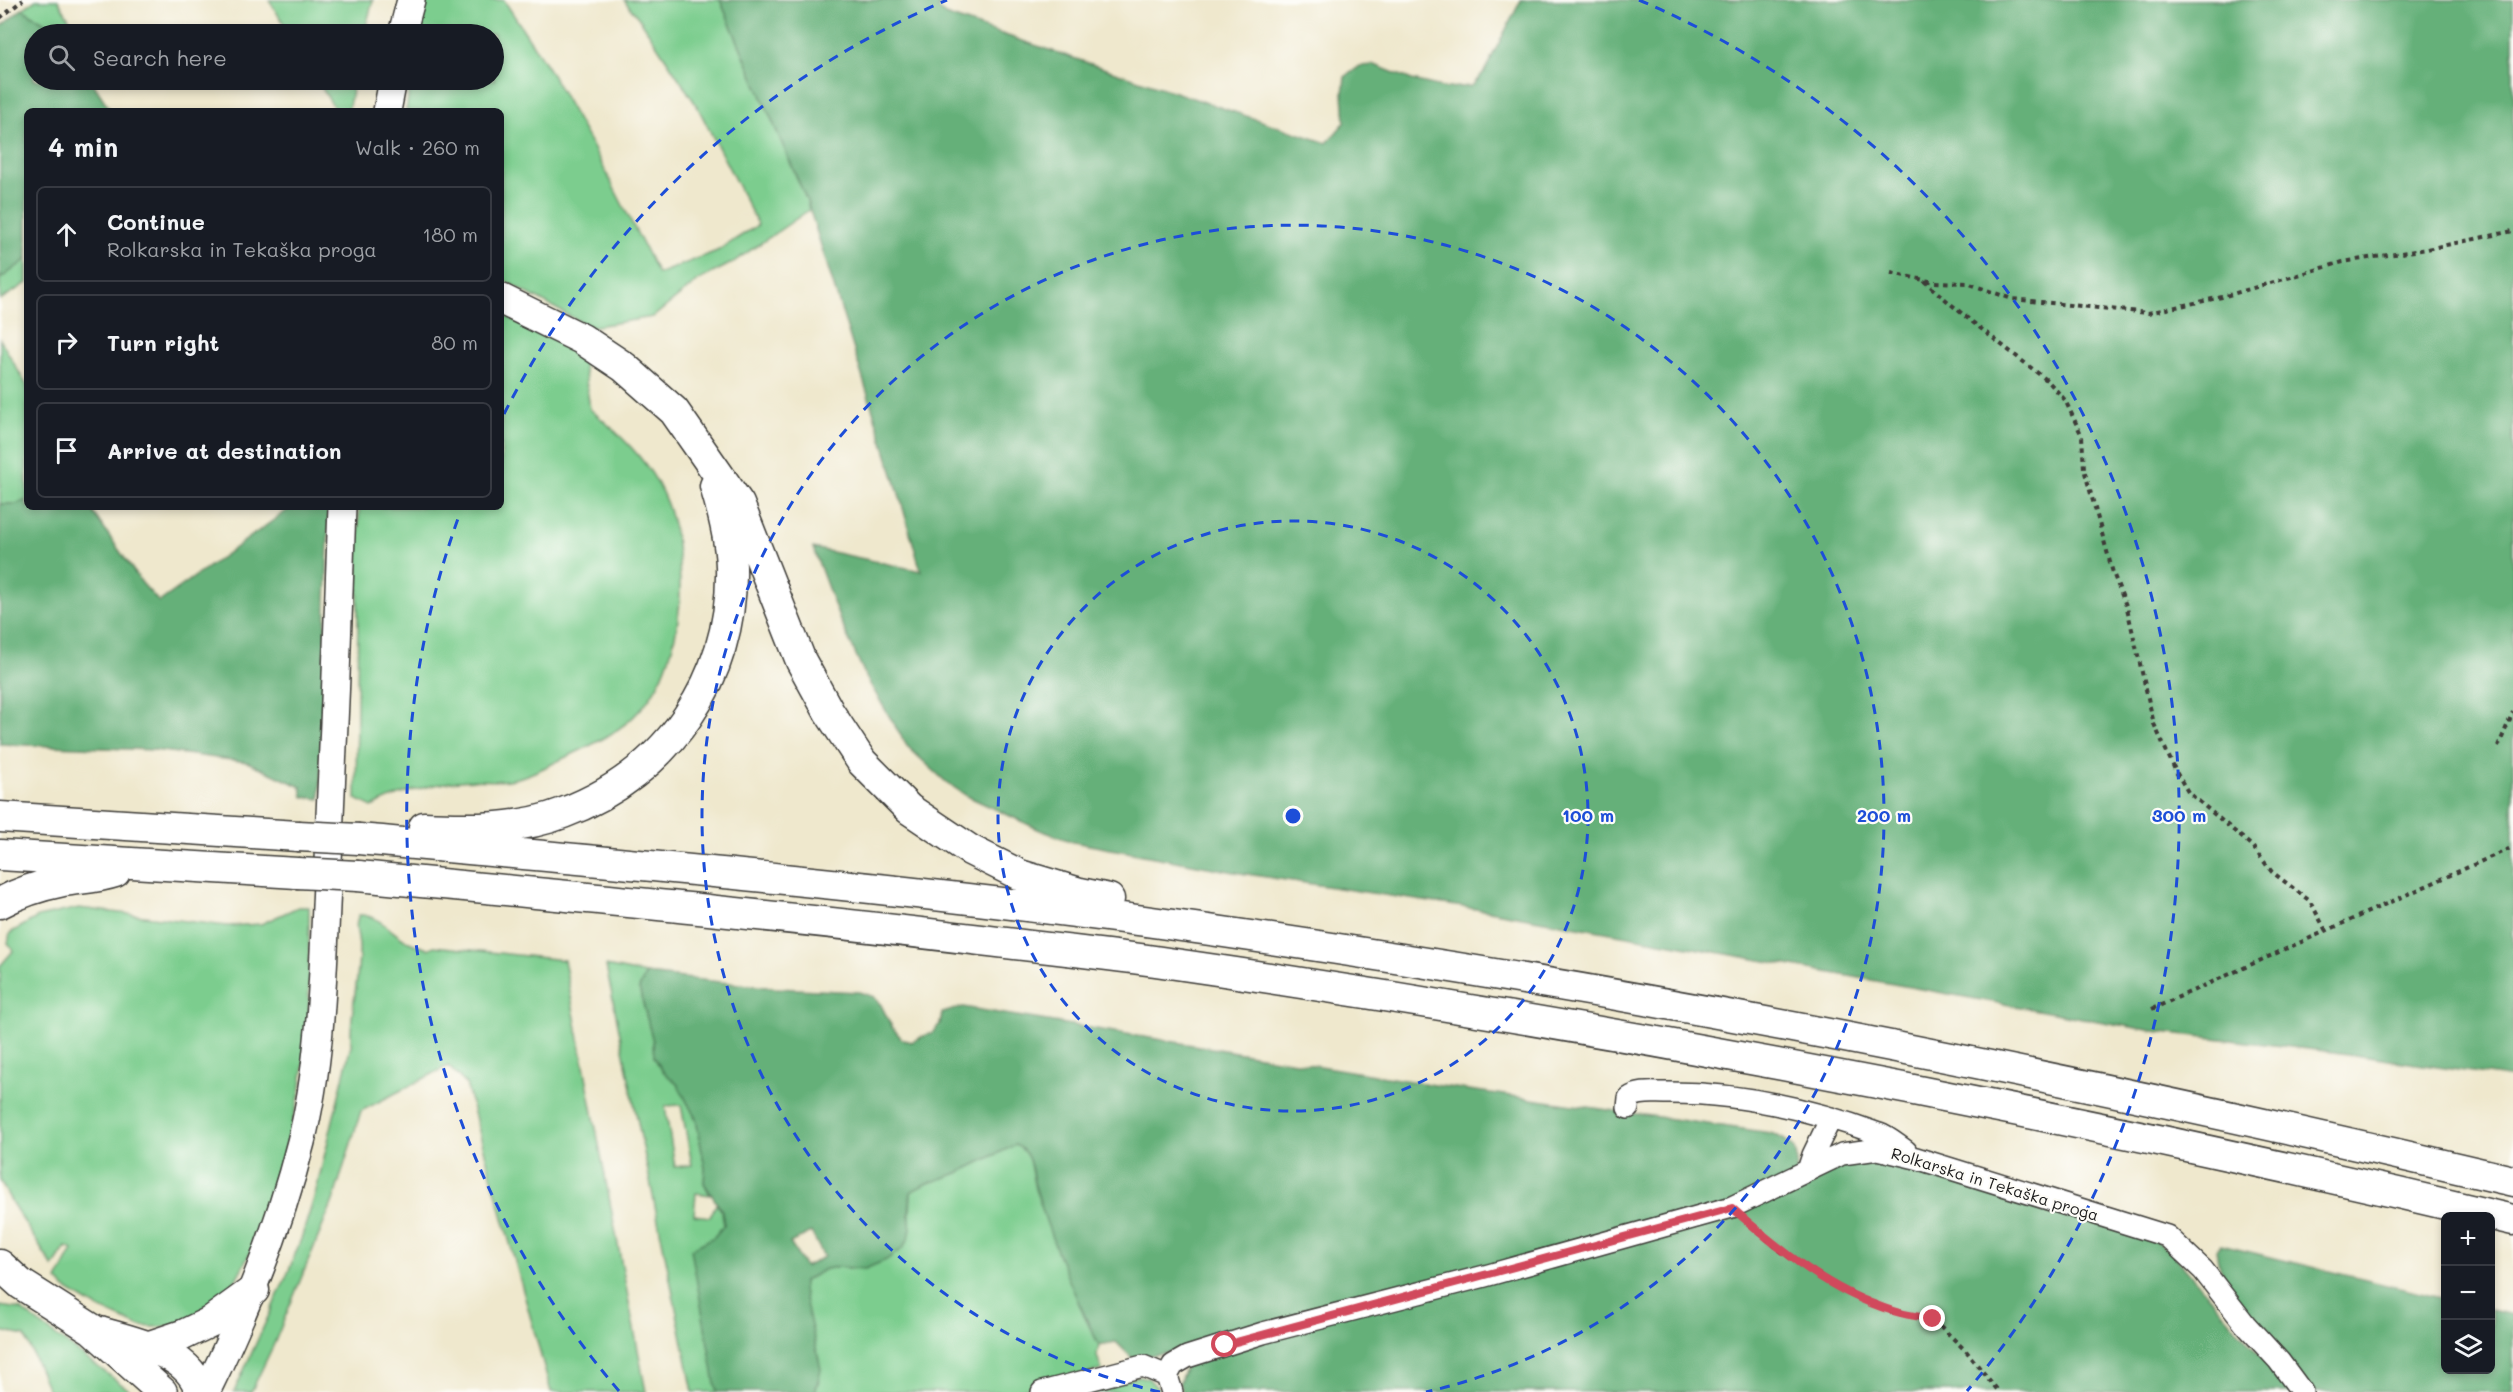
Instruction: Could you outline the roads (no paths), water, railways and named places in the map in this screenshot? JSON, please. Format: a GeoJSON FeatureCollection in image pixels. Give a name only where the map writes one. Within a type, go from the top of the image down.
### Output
{"type":"FeatureCollection","features":[{"type":"Feature","properties":{"kind":"highway"},"geometry":{"type":"LineString","coordinates":[[504,300],[582,339],[624,367],[674,411],[739,504],[801,661],[829,712],[862,762],[909,808],[970,850],[1020,875],[1080,894],[1107,898],[1149,922]]}},
{"type":"Feature","properties":{"kind":"highway"},"geometry":{"type":"LineString","coordinates":[[359,839],[410,826],[450,828],[506,826],[562,814],[609,793],[646,767],[677,733],[700,697],[717,660],[728,608],[731,566],[723,513],[705,454]]}},
{"type":"Feature","properties":{"kind":"highway"},"geometry":{"type":"LineString","coordinates":[[0,817],[359,839],[786,878],[1149,922],[1480,972],[1913,1051],[2120,1093],[2513,1181]]}},
{"type":"Feature","properties":{"kind":"highway"},"geometry":{"type":"LineString","coordinates":[[0,855],[358,876],[775,915],[1140,959],[1628,1035],[1936,1093],[2513,1220]]}},
{"type":"Feature","properties":{"kind":"highway"},"geometry":{"type":"LineString","coordinates":[[0,903],[11,897],[62,882],[97,879],[142,863]]}},
{"type":"Feature","properties":{"kind":"highway"},"geometry":{"type":"LineString","coordinates":[[0,1265],[21,1284],[92,1329],[162,1392]]}},
{"type":"Feature","properties":{"kind":"highway"},"geometry":{"type":"LineString","coordinates":[[147,1347],[183,1335],[210,1322],[254,1290]]}},
{"type":"Feature","properties":{"kind":"highway"},"geometry":{"type":"LineString","coordinates":[[92,1329],[173,1358],[189,1369],[197,1379],[200,1392]]}},
{"type":"Feature","properties":{"kind":"main road"},"geometry":{"type":"LineString","coordinates":[[405,24],[411,0]]}},
{"type":"Feature","properties":{"kind":"main road"},"geometry":{"type":"LineString","coordinates":[[388,108],[391,90]]}},
{"type":"Feature","properties":{"kind":"main road"},"geometry":{"type":"LineString","coordinates":[[206,1392],[254,1290],[276,1228],[302,1140],[314,1067],[325,921],[342,510]]}},
{"type":"Feature","properties":{"kind":"street"},"geometry":{"type":"LineString","coordinates":[[1628,1108],[1629,1098],[1634,1095],[1677,1093],[1762,1102],[1831,1118],[1882,1135],[1916,1158]]}},
{"type":"Feature","properties":{"kind":"street"},"geometry":{"type":"LineString","coordinates":[[1808,1170],[1831,1118]]}},
{"type":"Feature","properties":{"kind":"street","name":"Rolkarska in Tekaška proga"},"geometry":{"type":"LineString","coordinates":[[1169,1384],[1173,1365],[1187,1357],[1263,1334],[1732,1208],[1842,1154],[1878,1149],[1916,1158],[2167,1236],[2203,1270],[2302,1392]]}},
{"type":"Feature","properties":{"kind":"street"},"geometry":{"type":"LineString","coordinates":[[1042,1392],[1143,1366],[1169,1384]]}}]}
